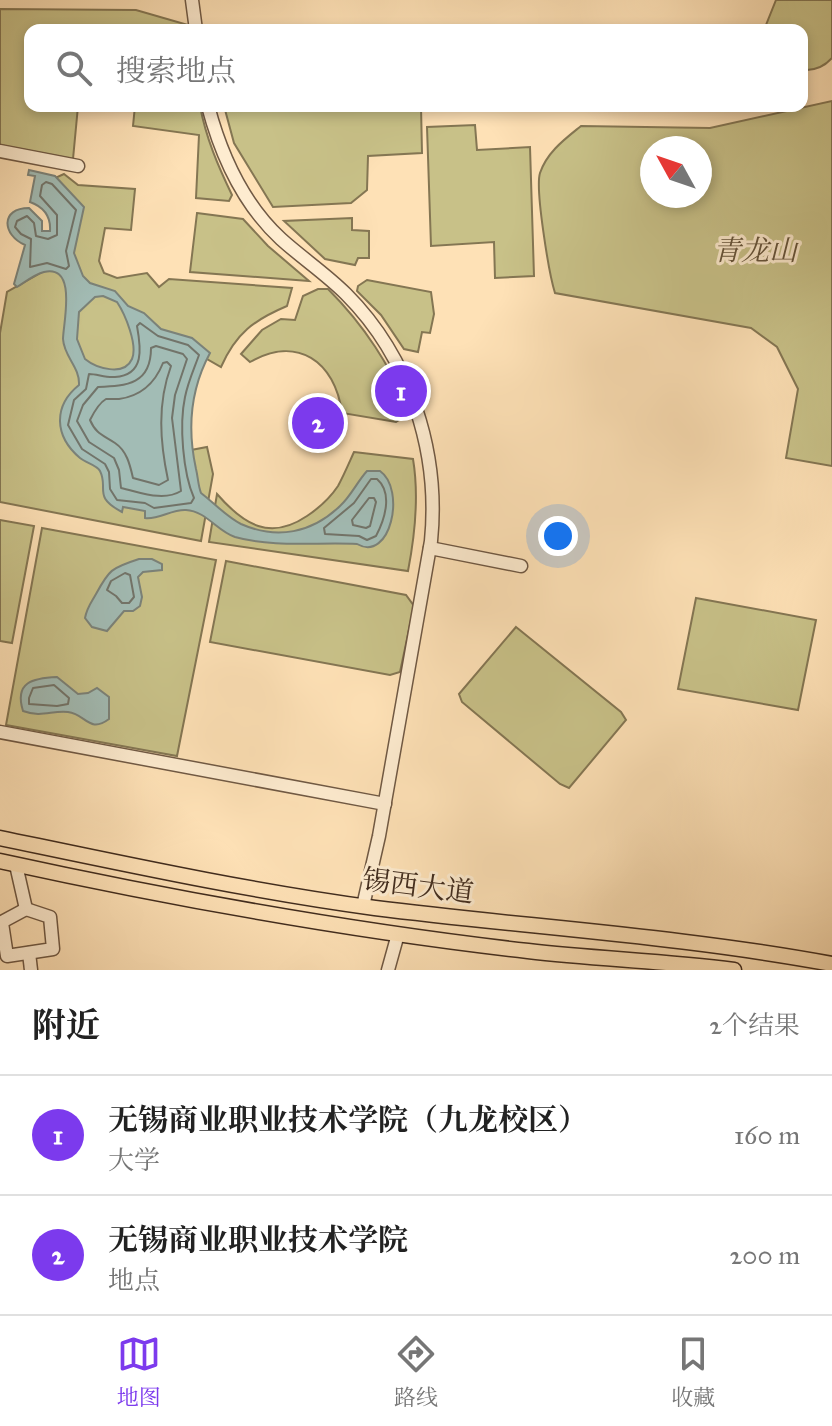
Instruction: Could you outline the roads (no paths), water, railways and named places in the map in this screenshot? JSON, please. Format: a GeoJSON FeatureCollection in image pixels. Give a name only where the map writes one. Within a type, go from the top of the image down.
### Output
{"type":"FeatureCollection","features":[{"type":"Feature","properties":{"kind":"main road","name":"锡西大道"},"geometry":{"type":"LineString","coordinates":[[0,838],[224,884],[363,906],[759,951],[832,964]]}},
{"type":"Feature","properties":{"kind":"main road","name":"锡西大道"},"geometry":{"type":"LineString","coordinates":[[0,861],[221,904],[398,934],[530,952],[734,970]]}},
{"type":"Feature","properties":{"kind":"street"},"geometry":{"type":"LineString","coordinates":[[192,0],[195,24]]}},
{"type":"Feature","properties":{"kind":"street"},"geometry":{"type":"LineString","coordinates":[[210,112],[224,155],[257,213],[279,237],[347,294],[381,337],[396,362],[427,444],[433,516],[430,548],[385,804],[363,906]]}},
{"type":"Feature","properties":{"kind":"street"},"geometry":{"type":"LineString","coordinates":[[0,151],[78,166]]}},
{"type":"Feature","properties":{"kind":"street"},"geometry":{"type":"LineString","coordinates":[[430,548],[521,566]]}},
{"type":"Feature","properties":{"kind":"street"},"geometry":{"type":"LineString","coordinates":[[0,732],[385,804]]}},
{"type":"Feature","properties":{"kind":"street"},"geometry":{"type":"LineString","coordinates":[[16,865],[26,909]]}},
{"type":"Feature","properties":{"kind":"street"},"geometry":{"type":"LineString","coordinates":[[26,909],[50,917],[53,949],[7,956],[1,923],[26,909]]}},
{"type":"Feature","properties":{"kind":"street"},"geometry":{"type":"LineString","coordinates":[[388,970],[398,934]]}},
{"type":"Feature","properties":{"kind":"street"},"geometry":{"type":"LineString","coordinates":[[29,953],[31,970]]}},
{"type":"Feature","properties":{"kind":"water"},"geometry":{"type":"Polygon","coordinates":[[[29,170],[55,176],[84,207],[74,253],[83,276],[90,283],[115,291],[128,306],[144,313],[161,329],[192,338],[210,353],[194,395],[191,424],[201,493],[241,524],[268,532],[294,531],[329,515],[344,502],[367,471],[380,471],[388,480],[393,507],[386,534],[379,543],[369,547],[250,540],[229,534],[193,511],[181,510],[145,518],[145,511],[123,507],[122,512],[107,501],[100,471],[71,449],[61,431],[61,412],[79,385],[63,339],[65,286],[55,272],[44,272],[17,287],[14,284],[25,245],[12,235],[9,217],[13,212],[29,208],[42,221],[42,231],[50,231],[46,213],[30,202],[35,176],[28,175],[29,170]],[[103,296],[95,297],[79,312],[77,339],[85,359],[110,369],[128,365],[133,353],[130,330],[117,302],[103,296]]]}},
{"type":"Feature","properties":{"kind":"water"},"geometry":{"type":"Polygon","coordinates":[[[139,559],[152,559],[162,564],[162,570],[143,572],[138,577],[142,597],[140,606],[133,611],[124,611],[107,631],[92,627],[85,618],[86,614],[104,580],[117,568],[139,559]]]}},
{"type":"Feature","properties":{"kind":"water"},"geometry":{"type":"Polygon","coordinates":[[[57,677],[78,694],[97,688],[109,697],[109,719],[97,725],[74,713],[36,714],[23,711],[23,688],[33,681],[57,677]]]}},
{"type":"Feature","properties":{"kind":"place","name":"无锡商业职业技术学院（九龙校区）"},"geometry":{"type":"Point","coordinates":[401,391]}},
{"type":"Feature","properties":{"kind":"place","name":"无锡商业职业技术学院"},"geometry":{"type":"Point","coordinates":[318,423]}},
{"type":"Feature","properties":{"kind":"park label","name":"青龙山"},"geometry":{"type":"Point","coordinates":[755,250]}}]}
